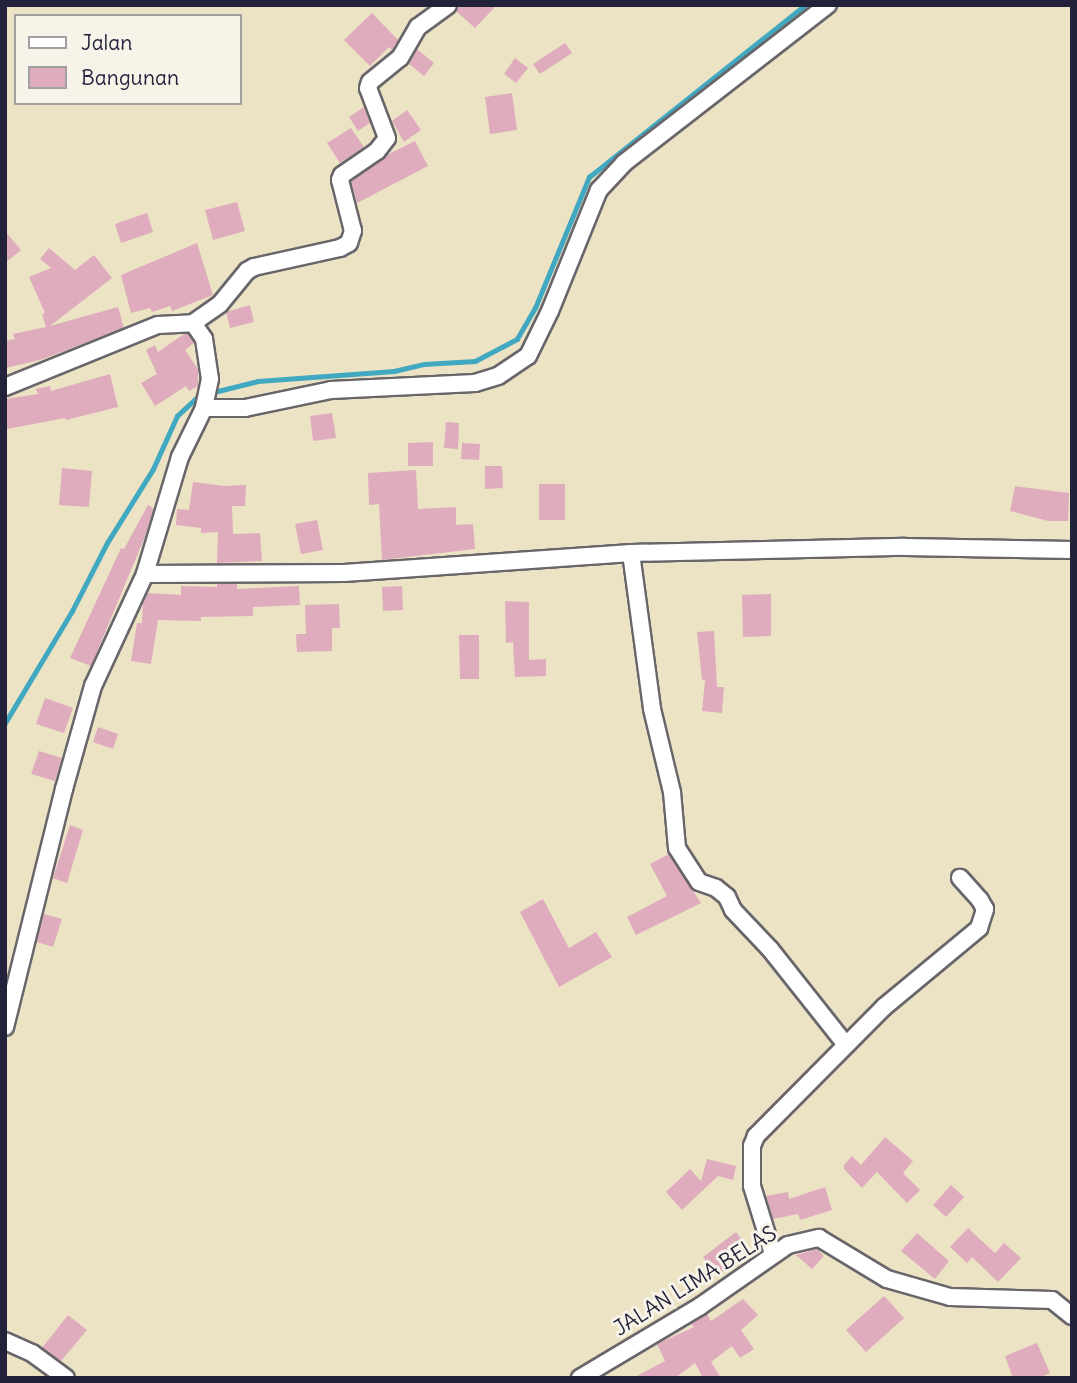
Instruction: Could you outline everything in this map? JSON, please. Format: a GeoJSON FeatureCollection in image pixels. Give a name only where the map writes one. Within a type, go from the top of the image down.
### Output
{"type":"FeatureCollection","features":[{"type":"Feature","properties":{"kind":"street"},"geometry":{"type":"LineString","coordinates":[[5,387],[158,325],[192,323],[220,304],[247,271],[254,267],[340,248],[349,243],[353,231],[340,180],[377,151],[387,138],[368,88],[370,82],[400,58],[418,27],[448,5]]}},
{"type":"Feature","properties":{"kind":"street"},"geometry":{"type":"LineString","coordinates":[[208,394],[244,408],[331,390],[475,383],[498,376],[528,356],[550,312],[599,190],[624,163],[828,5]]}},
{"type":"Feature","properties":{"kind":"street"},"geometry":{"type":"LineString","coordinates":[[5,1027],[64,789],[93,686],[145,574],[180,457],[208,394],[204,339],[192,323]]}},
{"type":"Feature","properties":{"kind":"street"},"geometry":{"type":"LineString","coordinates":[[145,574],[344,573],[631,553],[892,547],[1072,550]]}},
{"type":"Feature","properties":{"kind":"street"},"geometry":{"type":"LineString","coordinates":[[631,553],[652,709],[672,792],[677,848],[699,882],[716,888],[727,897],[733,910],[761,938],[846,1045]]}},
{"type":"Feature","properties":{"kind":"street"},"geometry":{"type":"LineString","coordinates":[[773,1254],[752,1186],[752,1146],[756,1136],[884,1007],[979,928],[985,909],[960,878]]}},
{"type":"Feature","properties":{"kind":"street","name":"JALAN LIMA BELAS"},"geometry":{"type":"LineString","coordinates":[[580,1378],[699,1307],[788,1244],[819,1238],[887,1279],[950,1297],[1052,1300],[1072,1315]]}},
{"type":"Feature","properties":{"kind":"street"},"geometry":{"type":"LineString","coordinates":[[5,1341],[32,1353],[66,1378]]}},
{"type":"Feature","properties":{"kind":"building"},"geometry":{"type":"Polygon","coordinates":[[[458,5],[497,5],[475,28],[456,11],[458,5]]]}},
{"type":"Feature","properties":{"kind":"building"},"geometry":{"type":"Polygon","coordinates":[[[372,13],[398,40],[392,50],[389,47],[370,66],[344,40],[372,13]]]}},
{"type":"Feature","properties":{"kind":"building"},"geometry":{"type":"Polygon","coordinates":[[[565,43],[572,53],[540,74],[533,64],[565,43]]]}},
{"type":"Feature","properties":{"kind":"building"},"geometry":{"type":"Polygon","coordinates":[[[417,49],[434,63],[424,76],[409,64],[417,49]]]}},
{"type":"Feature","properties":{"kind":"building"},"geometry":{"type":"Polygon","coordinates":[[[515,58],[528,68],[516,83],[504,74],[515,58]]]}},
{"type":"Feature","properties":{"kind":"building"},"geometry":{"type":"Polygon","coordinates":[[[512,93],[517,130],[490,134],[485,97],[512,93]]]}},
{"type":"Feature","properties":{"kind":"building"},"geometry":{"type":"Polygon","coordinates":[[[364,107],[370,123],[358,131],[349,117],[364,107]]]}},
{"type":"Feature","properties":{"kind":"building"},"geometry":{"type":"Polygon","coordinates":[[[407,110],[421,130],[404,142],[392,121],[407,110]]]}},
{"type":"Feature","properties":{"kind":"building"},"geometry":{"type":"Polygon","coordinates":[[[351,128],[364,147],[340,163],[327,143],[351,128]]]}},
{"type":"Feature","properties":{"kind":"building"},"geometry":{"type":"Polygon","coordinates":[[[415,141],[428,166],[357,203],[351,181],[387,155],[415,141]]]}},
{"type":"Feature","properties":{"kind":"building"},"geometry":{"type":"Polygon","coordinates":[[[237,202],[245,231],[213,240],[205,210],[237,202]]]}},
{"type":"Feature","properties":{"kind":"building"},"geometry":{"type":"Polygon","coordinates":[[[147,213],[153,232],[121,243],[115,224],[147,213]]]}},
{"type":"Feature","properties":{"kind":"building"},"geometry":{"type":"Polygon","coordinates":[[[5,231],[21,250],[5,263],[5,231]]]}},
{"type":"Feature","properties":{"kind":"building"},"geometry":{"type":"Polygon","coordinates":[[[197,243],[213,295],[172,311],[170,306],[152,312],[150,308],[131,313],[121,275],[197,243]]]}},
{"type":"Feature","properties":{"kind":"building"},"geometry":{"type":"Polygon","coordinates":[[[49,248],[75,270],[94,255],[112,278],[50,326],[118,307],[124,328],[40,360],[5,368],[5,341],[15,339],[13,334],[46,327],[42,314],[45,313],[29,277],[51,268],[40,259],[49,248]]]}},
{"type":"Feature","properties":{"kind":"building"},"geometry":{"type":"Polygon","coordinates":[[[250,305],[254,322],[230,328],[226,312],[250,305]]]}},
{"type":"Feature","properties":{"kind":"building"},"geometry":{"type":"Polygon","coordinates":[[[188,334],[194,343],[185,350],[198,369],[198,386],[189,391],[186,386],[155,406],[141,383],[157,374],[146,350],[155,345],[158,352],[188,334]]]}},
{"type":"Feature","properties":{"kind":"building"},"geometry":{"type":"Polygon","coordinates":[[[110,374],[118,407],[66,420],[65,418],[7,429],[5,399],[38,394],[36,389],[50,386],[51,391],[110,374]]]}},
{"type":"Feature","properties":{"kind":"building"},"geometry":{"type":"Polygon","coordinates":[[[332,413],[336,438],[313,441],[310,416],[332,413]]]}},
{"type":"Feature","properties":{"kind":"building"},"geometry":{"type":"Polygon","coordinates":[[[446,422],[459,423],[458,449],[444,448],[446,422]]]}},
{"type":"Feature","properties":{"kind":"building"},"geometry":{"type":"Polygon","coordinates":[[[433,442],[433,466],[408,466],[408,443],[433,442]]]}},
{"type":"Feature","properties":{"kind":"building"},"geometry":{"type":"Polygon","coordinates":[[[462,443],[480,444],[479,460],[461,459],[462,443]]]}},
{"type":"Feature","properties":{"kind":"building"},"geometry":{"type":"Polygon","coordinates":[[[485,466],[502,466],[503,488],[485,489],[485,466]]]}},
{"type":"Feature","properties":{"kind":"building"},"geometry":{"type":"Polygon","coordinates":[[[62,468],[92,471],[89,507],[59,505],[62,468]]]}},
{"type":"Feature","properties":{"kind":"building"},"geometry":{"type":"Polygon","coordinates":[[[416,470],[418,509],[456,507],[456,525],[473,524],[475,549],[382,560],[379,504],[369,505],[368,473],[416,470]]]}},
{"type":"Feature","properties":{"kind":"building"},"geometry":{"type":"Polygon","coordinates":[[[193,482],[224,486],[246,485],[245,506],[232,506],[233,534],[260,533],[262,561],[217,563],[218,532],[201,533],[201,528],[176,525],[177,509],[189,510],[193,482]]]}},
{"type":"Feature","properties":{"kind":"building"},"geometry":{"type":"Polygon","coordinates":[[[539,484],[565,484],[565,520],[539,520],[539,484]]]}},
{"type":"Feature","properties":{"kind":"building"},"geometry":{"type":"Polygon","coordinates":[[[1015,486],[1069,493],[1068,521],[1048,521],[1010,511],[1015,486]]]}},
{"type":"Feature","properties":{"kind":"building"},"geometry":{"type":"Polygon","coordinates":[[[148,505],[154,509],[144,539],[91,666],[70,658],[121,548],[124,549],[148,505]]]}},
{"type":"Feature","properties":{"kind":"building"},"geometry":{"type":"Polygon","coordinates":[[[317,520],[323,550],[301,554],[295,524],[317,520]]]}},
{"type":"Feature","properties":{"kind":"building"},"geometry":{"type":"Polygon","coordinates":[[[217,584],[237,584],[237,589],[299,586],[300,605],[253,607],[253,616],[201,617],[201,621],[158,620],[151,664],[131,661],[137,623],[142,623],[143,603],[148,593],[181,595],[181,586],[217,587],[217,584]]]}},
{"type":"Feature","properties":{"kind":"building"},"geometry":{"type":"Polygon","coordinates":[[[402,586],[403,610],[383,611],[382,587],[402,586]]]}},
{"type":"Feature","properties":{"kind":"building"},"geometry":{"type":"Polygon","coordinates":[[[771,594],[771,636],[743,637],[742,595],[771,594]]]}},
{"type":"Feature","properties":{"kind":"building"},"geometry":{"type":"Polygon","coordinates":[[[505,601],[529,602],[529,660],[546,659],[546,676],[515,677],[513,642],[506,643],[505,601]]]}},
{"type":"Feature","properties":{"kind":"building"},"geometry":{"type":"Polygon","coordinates":[[[339,604],[340,628],[332,628],[332,651],[297,652],[296,634],[306,634],[305,605],[339,604]]]}},
{"type":"Feature","properties":{"kind":"building"},"geometry":{"type":"Polygon","coordinates":[[[714,631],[717,687],[724,687],[722,713],[702,711],[705,680],[702,680],[697,632],[714,631]]]}},
{"type":"Feature","properties":{"kind":"building"},"geometry":{"type":"Polygon","coordinates":[[[459,635],[479,635],[479,679],[460,679],[459,635]]]}},
{"type":"Feature","properties":{"kind":"building"},"geometry":{"type":"Polygon","coordinates":[[[45,698],[73,708],[64,733],[36,724],[45,698]]]}},
{"type":"Feature","properties":{"kind":"building"},"geometry":{"type":"Polygon","coordinates":[[[98,727],[118,734],[113,749],[93,742],[98,727]]]}},
{"type":"Feature","properties":{"kind":"building"},"geometry":{"type":"Polygon","coordinates":[[[39,751],[62,758],[55,781],[31,774],[39,751]]]}},
{"type":"Feature","properties":{"kind":"building"},"geometry":{"type":"Polygon","coordinates":[[[70,825],[83,830],[67,883],[53,878],[70,825]]]}},
{"type":"Feature","properties":{"kind":"building"},"geometry":{"type":"Polygon","coordinates":[[[669,854],[701,903],[636,935],[627,917],[667,896],[650,864],[669,854]]]}},
{"type":"Feature","properties":{"kind":"building"},"geometry":{"type":"Polygon","coordinates":[[[543,899],[569,948],[596,932],[612,957],[559,987],[520,912],[543,899]]]}},
{"type":"Feature","properties":{"kind":"building"},"geometry":{"type":"Polygon","coordinates":[[[44,914],[62,919],[53,947],[37,942],[44,914]]]}},
{"type":"Feature","properties":{"kind":"building"},"geometry":{"type":"Polygon","coordinates":[[[885,1137],[913,1161],[903,1173],[920,1190],[907,1203],[877,1172],[862,1188],[844,1169],[852,1156],[861,1165],[885,1137]]]}},
{"type":"Feature","properties":{"kind":"building"},"geometry":{"type":"Polygon","coordinates":[[[707,1159],[736,1166],[733,1180],[718,1176],[682,1210],[666,1192],[690,1169],[701,1181],[707,1159]]]}},
{"type":"Feature","properties":{"kind":"building"},"geometry":{"type":"Polygon","coordinates":[[[951,1185],[964,1197],[946,1217],[933,1205],[951,1185]]]}},
{"type":"Feature","properties":{"kind":"building"},"geometry":{"type":"Polygon","coordinates":[[[825,1187],[832,1210],[800,1220],[798,1214],[773,1219],[766,1196],[788,1192],[789,1199],[825,1187]]]}},
{"type":"Feature","properties":{"kind":"building"},"geometry":{"type":"Polygon","coordinates":[[[968,1228],[995,1253],[1004,1243],[1021,1258],[998,1282],[972,1257],[967,1263],[950,1247],[968,1228]]]}},
{"type":"Feature","properties":{"kind":"building"},"geometry":{"type":"Polygon","coordinates":[[[736,1232],[750,1251],[717,1276],[703,1257],[736,1232]]]}},
{"type":"Feature","properties":{"kind":"building"},"geometry":{"type":"Polygon","coordinates":[[[917,1233],[949,1261],[935,1279],[901,1251],[917,1233]]]}},
{"type":"Feature","properties":{"kind":"building"},"geometry":{"type":"Polygon","coordinates":[[[817,1249],[824,1256],[812,1269],[796,1255],[817,1249]]]}},
{"type":"Feature","properties":{"kind":"building"},"geometry":{"type":"Polygon","coordinates":[[[884,1296],[904,1318],[866,1352],[846,1330],[884,1296]]]}},
{"type":"Feature","properties":{"kind":"building"},"geometry":{"type":"Polygon","coordinates":[[[743,1299],[758,1315],[741,1330],[754,1349],[740,1358],[732,1346],[711,1362],[721,1378],[703,1378],[695,1363],[675,1378],[633,1378],[665,1361],[657,1344],[694,1327],[691,1324],[707,1314],[711,1321],[743,1299]]]}},
{"type":"Feature","properties":{"kind":"building"},"geometry":{"type":"Polygon","coordinates":[[[68,1315],[87,1330],[61,1361],[42,1348],[68,1315]]]}},
{"type":"Feature","properties":{"kind":"building"},"geometry":{"type":"Polygon","coordinates":[[[1037,1343],[1050,1373],[1039,1378],[1013,1378],[1005,1356],[1037,1343]]]}},
{"type":"Feature","properties":{"kind":"waterway"},"geometry":{"type":"LineString","coordinates":[[210,393],[258,381],[394,371],[424,364],[475,361],[517,339],[535,308],[589,177],[805,5]]}},
{"type":"Feature","properties":{"kind":"waterway"},"geometry":{"type":"LineString","coordinates":[[5,723],[72,611],[107,543],[153,469],[177,416],[201,394]]}}]}
